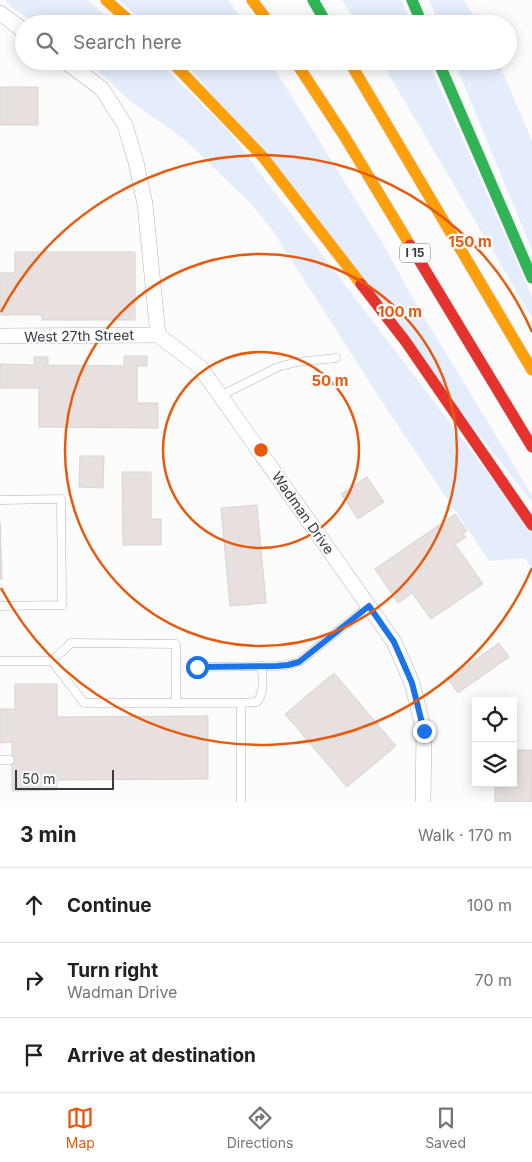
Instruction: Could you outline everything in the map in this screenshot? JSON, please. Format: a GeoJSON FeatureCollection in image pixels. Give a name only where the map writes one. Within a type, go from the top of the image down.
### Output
{"type":"FeatureCollection","features":[{"type":"Feature","properties":{"kind":"highway"},"geometry":{"type":"LineString","coordinates":[[106,0],[123,15]]}},
{"type":"Feature","properties":{"kind":"highway"},"geometry":{"type":"LineString","coordinates":[[252,0],[263,15]]}},
{"type":"Feature","properties":{"kind":"highway"},"geometry":{"type":"LineString","coordinates":[[313,0],[322,15]]}},
{"type":"Feature","properties":{"kind":"highway"},"geometry":{"type":"LineString","coordinates":[[412,0],[418,15]]}},
{"type":"Feature","properties":{"kind":"highway"},"geometry":{"type":"LineString","coordinates":[[180,70],[263,157],[406,342],[532,525]]}},
{"type":"Feature","properties":{"kind":"highway","name":"I 15"},"geometry":{"type":"LineString","coordinates":[[301,70],[348,143],[532,447]]}},
{"type":"Feature","properties":{"kind":"highway"},"geometry":{"type":"LineString","coordinates":[[354,70],[532,370]]}},
{"type":"Feature","properties":{"kind":"highway"},"geometry":{"type":"LineString","coordinates":[[442,70],[532,278]]}},
{"type":"Feature","properties":{"kind":"street"},"geometry":{"type":"LineString","coordinates":[[0,13],[15,24]]}},
{"type":"Feature","properties":{"kind":"street"},"geometry":{"type":"LineString","coordinates":[[77,70],[102,89],[125,125],[136,162],[145,204],[158,335]]}},
{"type":"Feature","properties":{"kind":"street","name":"West 27th Street"},"geometry":{"type":"LineString","coordinates":[[0,336],[158,335]]}},
{"type":"Feature","properties":{"kind":"street","name":"Wadman Drive"},"geometry":{"type":"LineString","coordinates":[[158,335],[200,367],[394,642],[412,683],[424,731],[424,802]]}},
{"type":"Feature","properties":{"kind":"lane"},"geometry":{"type":"LineString","coordinates":[[220,396],[278,366],[336,358]]}},
{"type":"Feature","properties":{"kind":"lane"},"geometry":{"type":"LineString","coordinates":[[0,500],[61,499],[62,605],[0,606]]}},
{"type":"Feature","properties":{"kind":"lane"},"geometry":{"type":"LineString","coordinates":[[197,667],[288,665],[299,662],[369,606]]}},
{"type":"Feature","properties":{"kind":"lane"},"geometry":{"type":"LineString","coordinates":[[0,661],[52,661],[71,643],[176,644],[176,702]]}},
{"type":"Feature","properties":{"kind":"lane"},"geometry":{"type":"LineString","coordinates":[[52,661],[84,702],[257,702],[261,698],[262,691],[262,666]]}},
{"type":"Feature","properties":{"kind":"lane"},"geometry":{"type":"LineString","coordinates":[[240,702],[240,802]]}},
{"type":"Feature","properties":{"kind":"lane"},"geometry":{"type":"LineString","coordinates":[[0,760],[10,760]]}},
{"type":"Feature","properties":{"kind":"shaded area"},"geometry":{"type":"Polygon","coordinates":[[[5,0],[88,0],[105,15],[24,15],[10,6],[5,0]]]}},
{"type":"Feature","properties":{"kind":"shaded area"},"geometry":{"type":"Polygon","coordinates":[[[119,0],[228,0],[239,15],[136,15],[119,0]]]}},
{"type":"Feature","properties":{"kind":"shaded area"},"geometry":{"type":"Polygon","coordinates":[[[342,0],[401,0],[408,15],[352,15],[342,0]]]}},
{"type":"Feature","properties":{"kind":"shaded area"},"geometry":{"type":"Polygon","coordinates":[[[429,0],[464,0],[473,15],[435,15],[429,0]]]}},
{"type":"Feature","properties":{"kind":"shaded area"},"geometry":{"type":"Polygon","coordinates":[[[97,70],[167,70],[226,128],[532,531],[532,569],[525,558],[489,561],[390,414],[270,227],[250,203],[184,139],[130,101],[97,70]]]}},
{"type":"Feature","properties":{"kind":"shaded area"},"geometry":{"type":"Polygon","coordinates":[[[192,70],[276,70],[386,249],[412,297],[532,495],[532,502],[192,70]]]}},
{"type":"Feature","properties":{"kind":"shaded area"},"geometry":{"type":"Polygon","coordinates":[[[386,70],[432,70],[532,296],[532,318],[386,70]]]}},
{"type":"Feature","properties":{"kind":"shaded area"},"geometry":{"type":"Polygon","coordinates":[[[458,70],[502,70],[532,141],[532,250],[458,70]]]}},
{"type":"Feature","properties":{"kind":"building"},"geometry":{"type":"Polygon","coordinates":[[[0,87],[38,87],[38,125],[0,125],[0,87]]]}},
{"type":"Feature","properties":{"kind":"building"},"geometry":{"type":"Polygon","coordinates":[[[15,252],[135,252],[135,320],[42,320],[42,315],[0,315],[0,273],[15,273],[15,252]]]}},
{"type":"Feature","properties":{"kind":"building"},"geometry":{"type":"Polygon","coordinates":[[[124,356],[147,356],[147,366],[137,366],[137,403],[158,403],[158,428],[39,427],[39,388],[0,388],[0,364],[34,365],[34,357],[48,357],[48,365],[124,366],[124,356]]]}},
{"type":"Feature","properties":{"kind":"building"},"geometry":{"type":"Polygon","coordinates":[[[80,456],[104,456],[103,488],[79,487],[80,456]]]}},
{"type":"Feature","properties":{"kind":"building"},"geometry":{"type":"Polygon","coordinates":[[[122,472],[151,472],[151,519],[161,519],[161,545],[123,545],[122,472]]]}},
{"type":"Feature","properties":{"kind":"building"},"geometry":{"type":"Polygon","coordinates":[[[367,477],[384,502],[358,519],[341,494],[367,477]]]}},
{"type":"Feature","properties":{"kind":"building"},"geometry":{"type":"Polygon","coordinates":[[[257,505],[266,603],[230,606],[221,508],[257,505]]]}},
{"type":"Feature","properties":{"kind":"building"},"geometry":{"type":"Polygon","coordinates":[[[455,514],[467,531],[463,534],[466,537],[455,544],[483,584],[431,619],[412,593],[398,603],[375,569],[455,514]]]}},
{"type":"Feature","properties":{"kind":"building"},"geometry":{"type":"Polygon","coordinates":[[[0,522],[2,579],[0,579],[0,522]]]}},
{"type":"Feature","properties":{"kind":"building"},"geometry":{"type":"Polygon","coordinates":[[[499,643],[509,657],[458,693],[448,679],[499,643]]]}},
{"type":"Feature","properties":{"kind":"building"},"geometry":{"type":"Polygon","coordinates":[[[334,673],[396,746],[347,787],[285,714],[334,673]]]}},
{"type":"Feature","properties":{"kind":"building"},"geometry":{"type":"Polygon","coordinates":[[[15,684],[57,684],[57,717],[208,716],[208,779],[57,780],[57,790],[12,791],[12,742],[0,743],[0,709],[15,709],[15,684]]]}},
{"type":"Feature","properties":{"kind":"building"},"geometry":{"type":"Polygon","coordinates":[[[517,750],[532,750],[532,802],[495,802],[495,787],[517,787],[517,750]]]}},
{"type":"Feature","properties":{"kind":"traffic: fast"},"geometry":{"type":"LineString","coordinates":[[313,0],[322,15]]}},
{"type":"Feature","properties":{"kind":"traffic: fast"},"geometry":{"type":"LineString","coordinates":[[412,0],[418,15]]}},
{"type":"Feature","properties":{"kind":"traffic: fast"},"geometry":{"type":"LineString","coordinates":[[442,70],[532,278]]}},
{"type":"Feature","properties":{"kind":"traffic: slow"},"geometry":{"type":"LineString","coordinates":[[106,0],[123,15]]}},
{"type":"Feature","properties":{"kind":"traffic: slow"},"geometry":{"type":"LineString","coordinates":[[252,0],[263,15]]}},
{"type":"Feature","properties":{"kind":"traffic: slow"},"geometry":{"type":"LineString","coordinates":[[180,70],[263,157],[361,284]]}},
{"type":"Feature","properties":{"kind":"traffic: slow"},"geometry":{"type":"LineString","coordinates":[[301,70],[343,134],[410,245]]}},
{"type":"Feature","properties":{"kind":"traffic: slow"},"geometry":{"type":"LineString","coordinates":[[354,70],[532,370]]}},
{"type":"Feature","properties":{"kind":"traffic: jam"},"geometry":{"type":"LineString","coordinates":[[410,245],[532,447]]}},
{"type":"Feature","properties":{"kind":"traffic: jam"},"geometry":{"type":"LineString","coordinates":[[361,284],[406,342],[532,525]]}},
{"type":"Feature","properties":{"kind":"route"},"geometry":{"type":"LineString","coordinates":[[197,667],[277,666],[299,662],[369,606],[394,642],[412,683],[424,731]]}}]}
